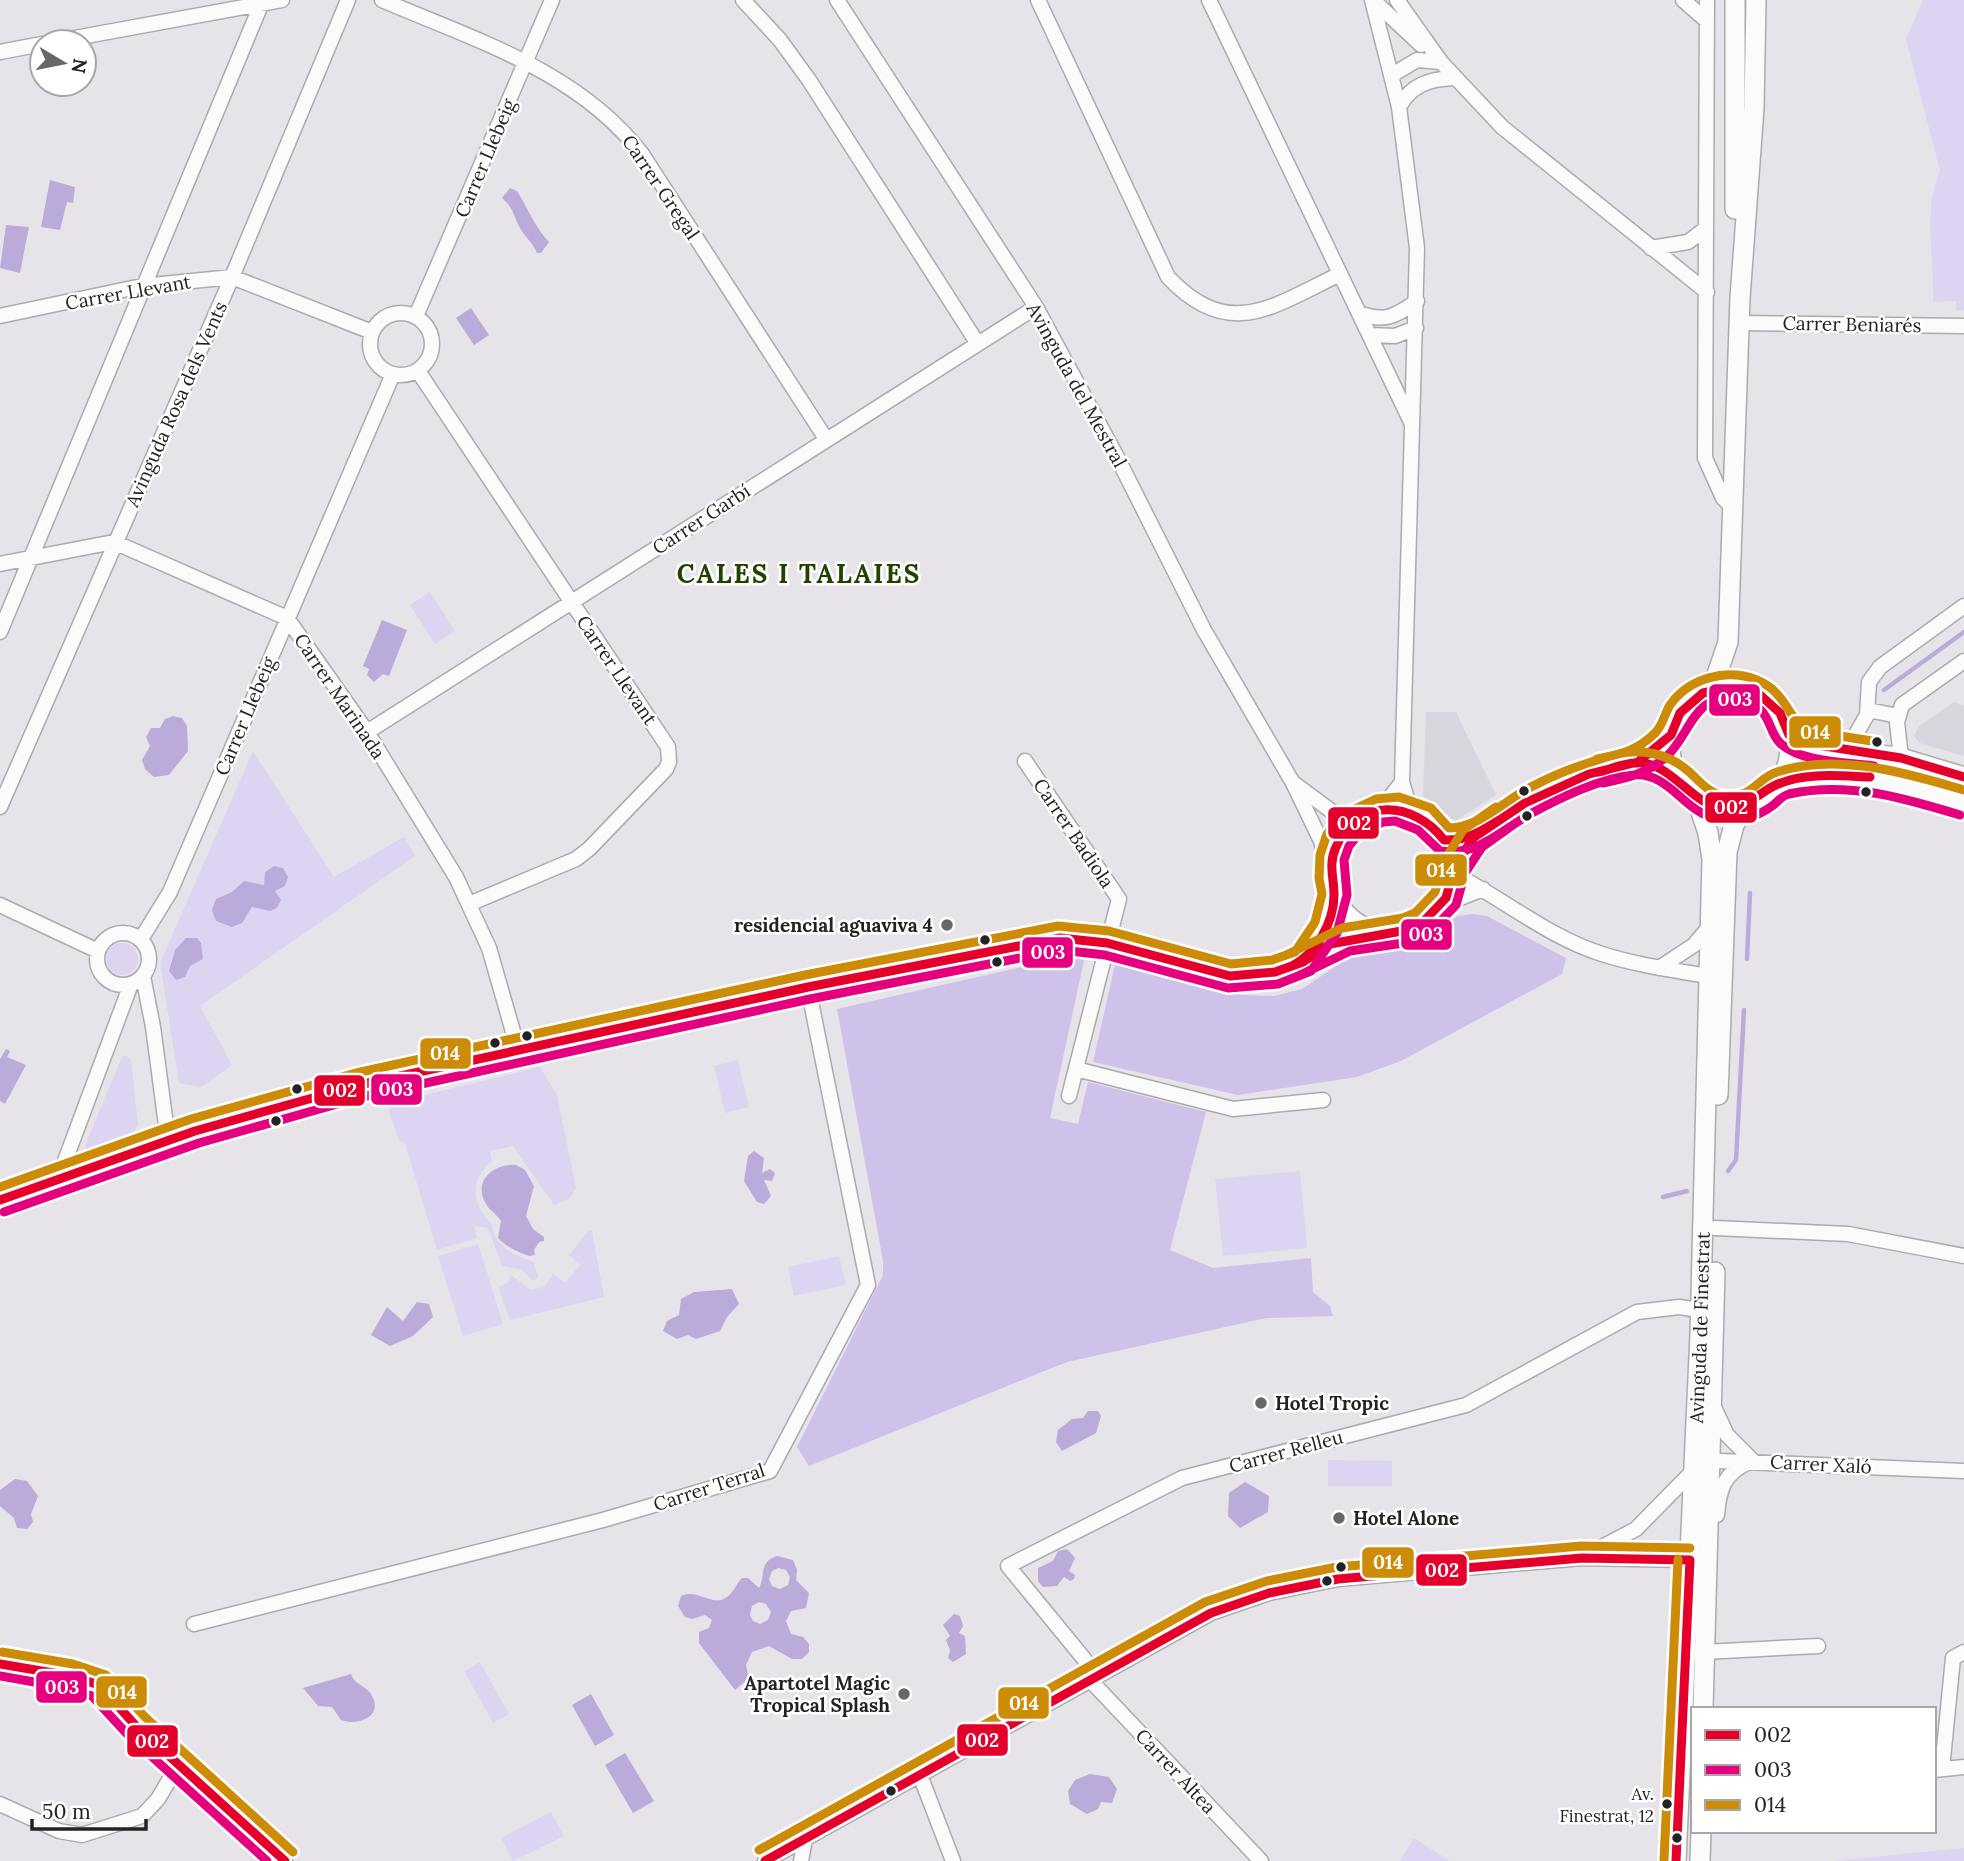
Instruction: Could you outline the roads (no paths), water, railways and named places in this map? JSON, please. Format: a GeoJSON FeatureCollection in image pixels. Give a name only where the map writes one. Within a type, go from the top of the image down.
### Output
{"type":"FeatureCollection","features":[{"type":"Feature","properties":{"kind":"main road"},"geometry":{"type":"LineString","coordinates":[[1735,0],[1735,240],[1740,298]]}},
{"type":"Feature","properties":{"kind":"main road"},"geometry":{"type":"LineString","coordinates":[[1747,689],[1712,689],[1694,699],[1682,710],[1671,735],[1670,754],[1678,778],[1696,797],[1724,808],[1745,806],[1762,798],[1778,784],[1788,761],[1789,735],[1775,708],[1747,689],[1733,666],[1728,642],[1740,298],[1754,107],[1756,0]]}},
{"type":"Feature","properties":{"kind":"main road"},"geometry":{"type":"LineString","coordinates":[[1754,107],[1764,69],[1768,0]]}},
{"type":"Feature","properties":{"kind":"main road"},"geometry":{"type":"LineString","coordinates":[[1712,689],[1728,642]]}},
{"type":"Feature","properties":{"kind":"main road"},"geometry":{"type":"LineString","coordinates":[[1789,735],[1805,743],[1901,758],[1964,777]]}},
{"type":"Feature","properties":{"kind":"main road"},"geometry":{"type":"LineString","coordinates":[[1778,784],[1820,776],[1869,777],[1964,803]]}},
{"type":"Feature","properties":{"kind":"main road","name":"Avinguda de Finestrat"},"geometry":{"type":"LineString","coordinates":[[1696,797],[1713,859],[1695,1446],[1702,1467],[1708,1535],[1703,1707]]}},
{"type":"Feature","properties":{"kind":"main road","name":"Avinguda de Finestrat"},"geometry":{"type":"LineString","coordinates":[[1676,1861],[1690,1560],[1712,1401],[1727,852],[1734,825],[1745,806]]}},
{"type":"Feature","properties":{"kind":"main road"},"geometry":{"type":"LineString","coordinates":[[1700,1861],[1701,1833]]}},
{"type":"Feature","properties":{"kind":"street"},"geometry":{"type":"LineString","coordinates":[[98,33],[282,0]]}},
{"type":"Feature","properties":{"kind":"street","name":"Avinguda Rosa dels Vents"},"geometry":{"type":"LineString","coordinates":[[0,807],[114,542],[233,277],[348,0]]}},
{"type":"Feature","properties":{"kind":"street","name":"Carrer Gregal"},"geometry":{"type":"LineString","coordinates":[[382,0],[525,63],[578,92],[628,136],[826,439]]}},
{"type":"Feature","properties":{"kind":"street","name":"Carrer Llebeig"},"geometry":{"type":"LineString","coordinates":[[416,316],[552,0]]}},
{"type":"Feature","properties":{"kind":"street"},"geometry":{"type":"LineString","coordinates":[[743,0],[780,40],[810,80],[978,344]]}},
{"type":"Feature","properties":{"kind":"street","name":"Avinguda del Mestral"},"geometry":{"type":"LineString","coordinates":[[837,0],[1036,307],[1117,457],[1204,630],[1293,783],[1321,841],[1331,877]]}},
{"type":"Feature","properties":{"kind":"street"},"geometry":{"type":"LineString","coordinates":[[1038,0],[1168,277],[1186,296],[1219,312],[1252,314],[1340,274]]}},
{"type":"Feature","properties":{"kind":"street"},"geometry":{"type":"LineString","coordinates":[[1209,0],[1413,426]]}},
{"type":"Feature","properties":{"kind":"street"},"geometry":{"type":"LineString","coordinates":[[1372,0],[1441,62]]}},
{"type":"Feature","properties":{"kind":"street"},"geometry":{"type":"LineString","coordinates":[[1372,0],[1399,107],[1413,197],[1418,301],[1402,782],[1411,812]]}},
{"type":"Feature","properties":{"kind":"street"},"geometry":{"type":"LineString","coordinates":[[1397,0],[1454,78],[1502,127],[1707,292]]}},
{"type":"Feature","properties":{"kind":"street"},"geometry":{"type":"LineString","coordinates":[[1683,0],[1707,21]]}},
{"type":"Feature","properties":{"kind":"street"},"geometry":{"type":"LineString","coordinates":[[1707,0],[1705,458],[1723,498],[1734,509]]}},
{"type":"Feature","properties":{"kind":"street"},"geometry":{"type":"LineString","coordinates":[[0,632],[262,2]]}},
{"type":"Feature","properties":{"kind":"street"},"geometry":{"type":"LineString","coordinates":[[0,52],[28,47]]}},
{"type":"Feature","properties":{"kind":"street"},"geometry":{"type":"LineString","coordinates":[[1392,75],[1417,60],[1441,62]]}},
{"type":"Feature","properties":{"kind":"street"},"geometry":{"type":"LineString","coordinates":[[1399,107],[1407,93],[1423,83],[1454,78]]}},
{"type":"Feature","properties":{"kind":"street"},"geometry":{"type":"LineString","coordinates":[[1651,248],[1688,242],[1705,229]]}},
{"type":"Feature","properties":{"kind":"street","name":"Carrer Llevant"},"geometry":{"type":"LineString","coordinates":[[0,316],[142,286],[233,277],[372,332]]}},
{"type":"Feature","properties":{"kind":"street"},"geometry":{"type":"LineString","coordinates":[[1359,313],[1378,320],[1396,317],[1418,301]]}},
{"type":"Feature","properties":{"kind":"street","name":"Carrer Garbí"},"geometry":{"type":"LineString","coordinates":[[367,732],[1036,307]]}},
{"type":"Feature","properties":{"kind":"street"},"geometry":{"type":"LineString","coordinates":[[406,313],[416,316],[424,322],[432,338],[430,357],[418,371],[393,374],[385,371],[373,358],[372,332],[386,317],[406,313]]}},
{"type":"Feature","properties":{"kind":"street","name":"Carrer Beniarés"},"geometry":{"type":"LineString","coordinates":[[1740,323],[1964,326]]}},
{"type":"Feature","properties":{"kind":"street"},"geometry":{"type":"LineString","coordinates":[[1370,335],[1395,336],[1416,328]]}},
{"type":"Feature","properties":{"kind":"street","name":"Carrer Llevant"},"geometry":{"type":"LineString","coordinates":[[418,371],[668,747],[669,762],[659,776],[589,849],[556,868],[469,904]]}},
{"type":"Feature","properties":{"kind":"street","name":"Carrer Llebeig"},"geometry":{"type":"LineString","coordinates":[[141,939],[170,892],[393,374]]}},
{"type":"Feature","properties":{"kind":"street"},"geometry":{"type":"LineString","coordinates":[[0,564],[114,542]]}},
{"type":"Feature","properties":{"kind":"street","name":"Carrer Marinada"},"geometry":{"type":"LineString","coordinates":[[114,542],[287,618],[367,732],[456,877],[489,948],[518,1049]]}},
{"type":"Feature","properties":{"kind":"street"},"geometry":{"type":"LineString","coordinates":[[1848,748],[1868,710],[1869,682],[1880,667],[1964,606]]}},
{"type":"Feature","properties":{"kind":"street"},"geometry":{"type":"LineString","coordinates":[[1901,758],[1898,716],[1902,705],[1964,661]]}},
{"type":"Feature","properties":{"kind":"street"},"geometry":{"type":"LineString","coordinates":[[1868,710],[1898,716]]}},
{"type":"Feature","properties":{"kind":"street"},"geometry":{"type":"LineString","coordinates":[[1440,906],[1454,871],[1473,838],[1525,803],[1589,774],[1638,762],[1671,735]]}},
{"type":"Feature","properties":{"kind":"street","name":"Carrer Badiola"},"geometry":{"type":"LineString","coordinates":[[1025,761],[1119,900],[1069,1096]]}},
{"type":"Feature","properties":{"kind":"street"},"geometry":{"type":"LineString","coordinates":[[1638,762],[1678,778]]}},
{"type":"Feature","properties":{"kind":"street"},"geometry":{"type":"LineString","coordinates":[[1390,932],[1357,921],[1344,909],[1335,894],[1331,877],[1332,858],[1338,840],[1350,825],[1380,810],[1402,782]]}},
{"type":"Feature","properties":{"kind":"street","name":"Avinguda del Mestral"},"geometry":{"type":"LineString","coordinates":[[1293,783],[1350,825]]}},
{"type":"Feature","properties":{"kind":"street"},"geometry":{"type":"LineString","coordinates":[[1380,810],[1411,812],[1425,819],[1444,840],[1454,871],[1539,925],[1600,954],[1708,976]]}},
{"type":"Feature","properties":{"kind":"street"},"geometry":{"type":"LineString","coordinates":[[1444,840],[1473,838]]}},
{"type":"Feature","properties":{"kind":"street"},"geometry":{"type":"LineString","coordinates":[[0,1200],[168,1140],[359,1086],[808,987],[1060,938],[1107,943],[1230,976],[1275,972],[1303,962],[1330,944],[1422,923],[1440,906],[1483,888]]}},
{"type":"Feature","properties":{"kind":"street"},"geometry":{"type":"LineString","coordinates":[[1303,962],[1326,927],[1335,894]]}},
{"type":"Feature","properties":{"kind":"street"},"geometry":{"type":"LineString","coordinates":[[0,905],[98,951]]}},
{"type":"Feature","properties":{"kind":"street"},"geometry":{"type":"LineString","coordinates":[[1659,968],[1694,945],[1710,926]]}},
{"type":"Feature","properties":{"kind":"street"},"geometry":{"type":"LineString","coordinates":[[59,1177],[137,980],[150,961],[141,939],[134,934],[116,933],[108,937],[98,951],[98,968],[108,981],[137,980]]}},
{"type":"Feature","properties":{"kind":"street"},"geometry":{"type":"LineString","coordinates":[[137,980],[168,1140]]}},
{"type":"Feature","properties":{"kind":"street","name":"Carrer Terral"},"geometry":{"type":"LineString","coordinates":[[194,1624],[603,1520],[770,1471],[868,1285],[808,987]]}},
{"type":"Feature","properties":{"kind":"street"},"geometry":{"type":"LineString","coordinates":[[1076,1069],[1233,1109],[1323,1100]]}},
{"type":"Feature","properties":{"kind":"street"},"geometry":{"type":"LineString","coordinates":[[1715,1228],[1848,1234],[1964,1256]]}},
{"type":"Feature","properties":{"kind":"street","name":"Carrer Relleu"},"geometry":{"type":"LineString","coordinates":[[1091,1681],[1085,1660],[1008,1566],[1182,1478],[1466,1405],[1637,1312],[1679,1307],[1700,1310]]}},
{"type":"Feature","properties":{"kind":"street","name":"Carrer Xaló"},"geometry":{"type":"LineString","coordinates":[[1712,1401],[1727,1435],[1752,1460],[1964,1471]]}},
{"type":"Feature","properties":{"kind":"street"},"geometry":{"type":"LineString","coordinates":[[1582,1558],[1636,1529],[1702,1467],[1752,1460]]}},
{"type":"Feature","properties":{"kind":"street"},"geometry":{"type":"LineString","coordinates":[[1702,1467],[1723,1471],[1752,1460]]}},
{"type":"Feature","properties":{"kind":"street"},"geometry":{"type":"LineString","coordinates":[[1706,1585],[1712,1566],[1719,1491],[1736,1468]]}},
{"type":"Feature","properties":{"kind":"street"},"geometry":{"type":"LineString","coordinates":[[1690,1560],[1696,1557],[1708,1535]]}},
{"type":"Feature","properties":{"kind":"street"},"geometry":{"type":"LineString","coordinates":[[765,1861],[1211,1613],[1269,1593],[1338,1579],[1582,1558],[1690,1560],[1698,1564],[1706,1585]]}},
{"type":"Feature","properties":{"kind":"street"},"geometry":{"type":"LineString","coordinates":[[1704,1652],[1818,1646]]}},
{"type":"Feature","properties":{"kind":"street"},"geometry":{"type":"LineString","coordinates":[[1964,1652],[1953,1658],[1938,1769],[1964,1767]]}},
{"type":"Feature","properties":{"kind":"street"},"geometry":{"type":"LineString","coordinates":[[0,1664],[71,1676],[99,1685],[136,1726],[285,1861]]}},
{"type":"Feature","properties":{"kind":"street","name":"Carrer Altea"},"geometry":{"type":"LineString","coordinates":[[1091,1681],[1261,1861]]}},
{"type":"Feature","properties":{"kind":"street"},"geometry":{"type":"LineString","coordinates":[[0,1804],[59,1831],[82,1835],[142,1816],[158,1799],[178,1765]]}},
{"type":"Feature","properties":{"kind":"street"},"geometry":{"type":"LineString","coordinates":[[920,1775],[953,1861]]}},
{"type":"Feature","properties":{"kind":"street"},"geometry":{"type":"LineString","coordinates":[[801,1861],[806,1839]]}},
{"type":"Feature","properties":{"kind":"waterway"},"geometry":{"type":"LineString","coordinates":[[1884,690],[1964,632]]}},
{"type":"Feature","properties":{"kind":"waterway"},"geometry":{"type":"LineString","coordinates":[[1747,959],[1750,893]]}},
{"type":"Feature","properties":{"kind":"waterway"},"geometry":{"type":"LineString","coordinates":[[1728,1171],[1736,1160],[1744,1010]]}},
{"type":"Feature","properties":{"kind":"waterway"},"geometry":{"type":"LineString","coordinates":[[1663,1197],[1687,1191]]}},
{"type":"Feature","properties":{"kind":"place","name":"residencial aguaviva 4"},"geometry":{"type":"Point","coordinates":[947,925]}},
{"type":"Feature","properties":{"kind":"place","name":"Hotel Tropic"},"geometry":{"type":"Point","coordinates":[1261,1403]}},
{"type":"Feature","properties":{"kind":"place","name":"Hotel Alone"},"geometry":{"type":"Point","coordinates":[1339,1518]}},
{"type":"Feature","properties":{"kind":"place","name":"Apartotel Magic Tropical Splash"},"geometry":{"type":"Point","coordinates":[904,1694]}},
{"type":"Feature","properties":{"kind":"place","name":"Av. Finestrat, 12"},"geometry":{"type":"Point","coordinates":[1667,1804]}},
{"type":"Feature","properties":{"kind":"district","name":"CALES I TALAIES"},"geometry":{"type":"Point","coordinates":[799,573]}}]}
